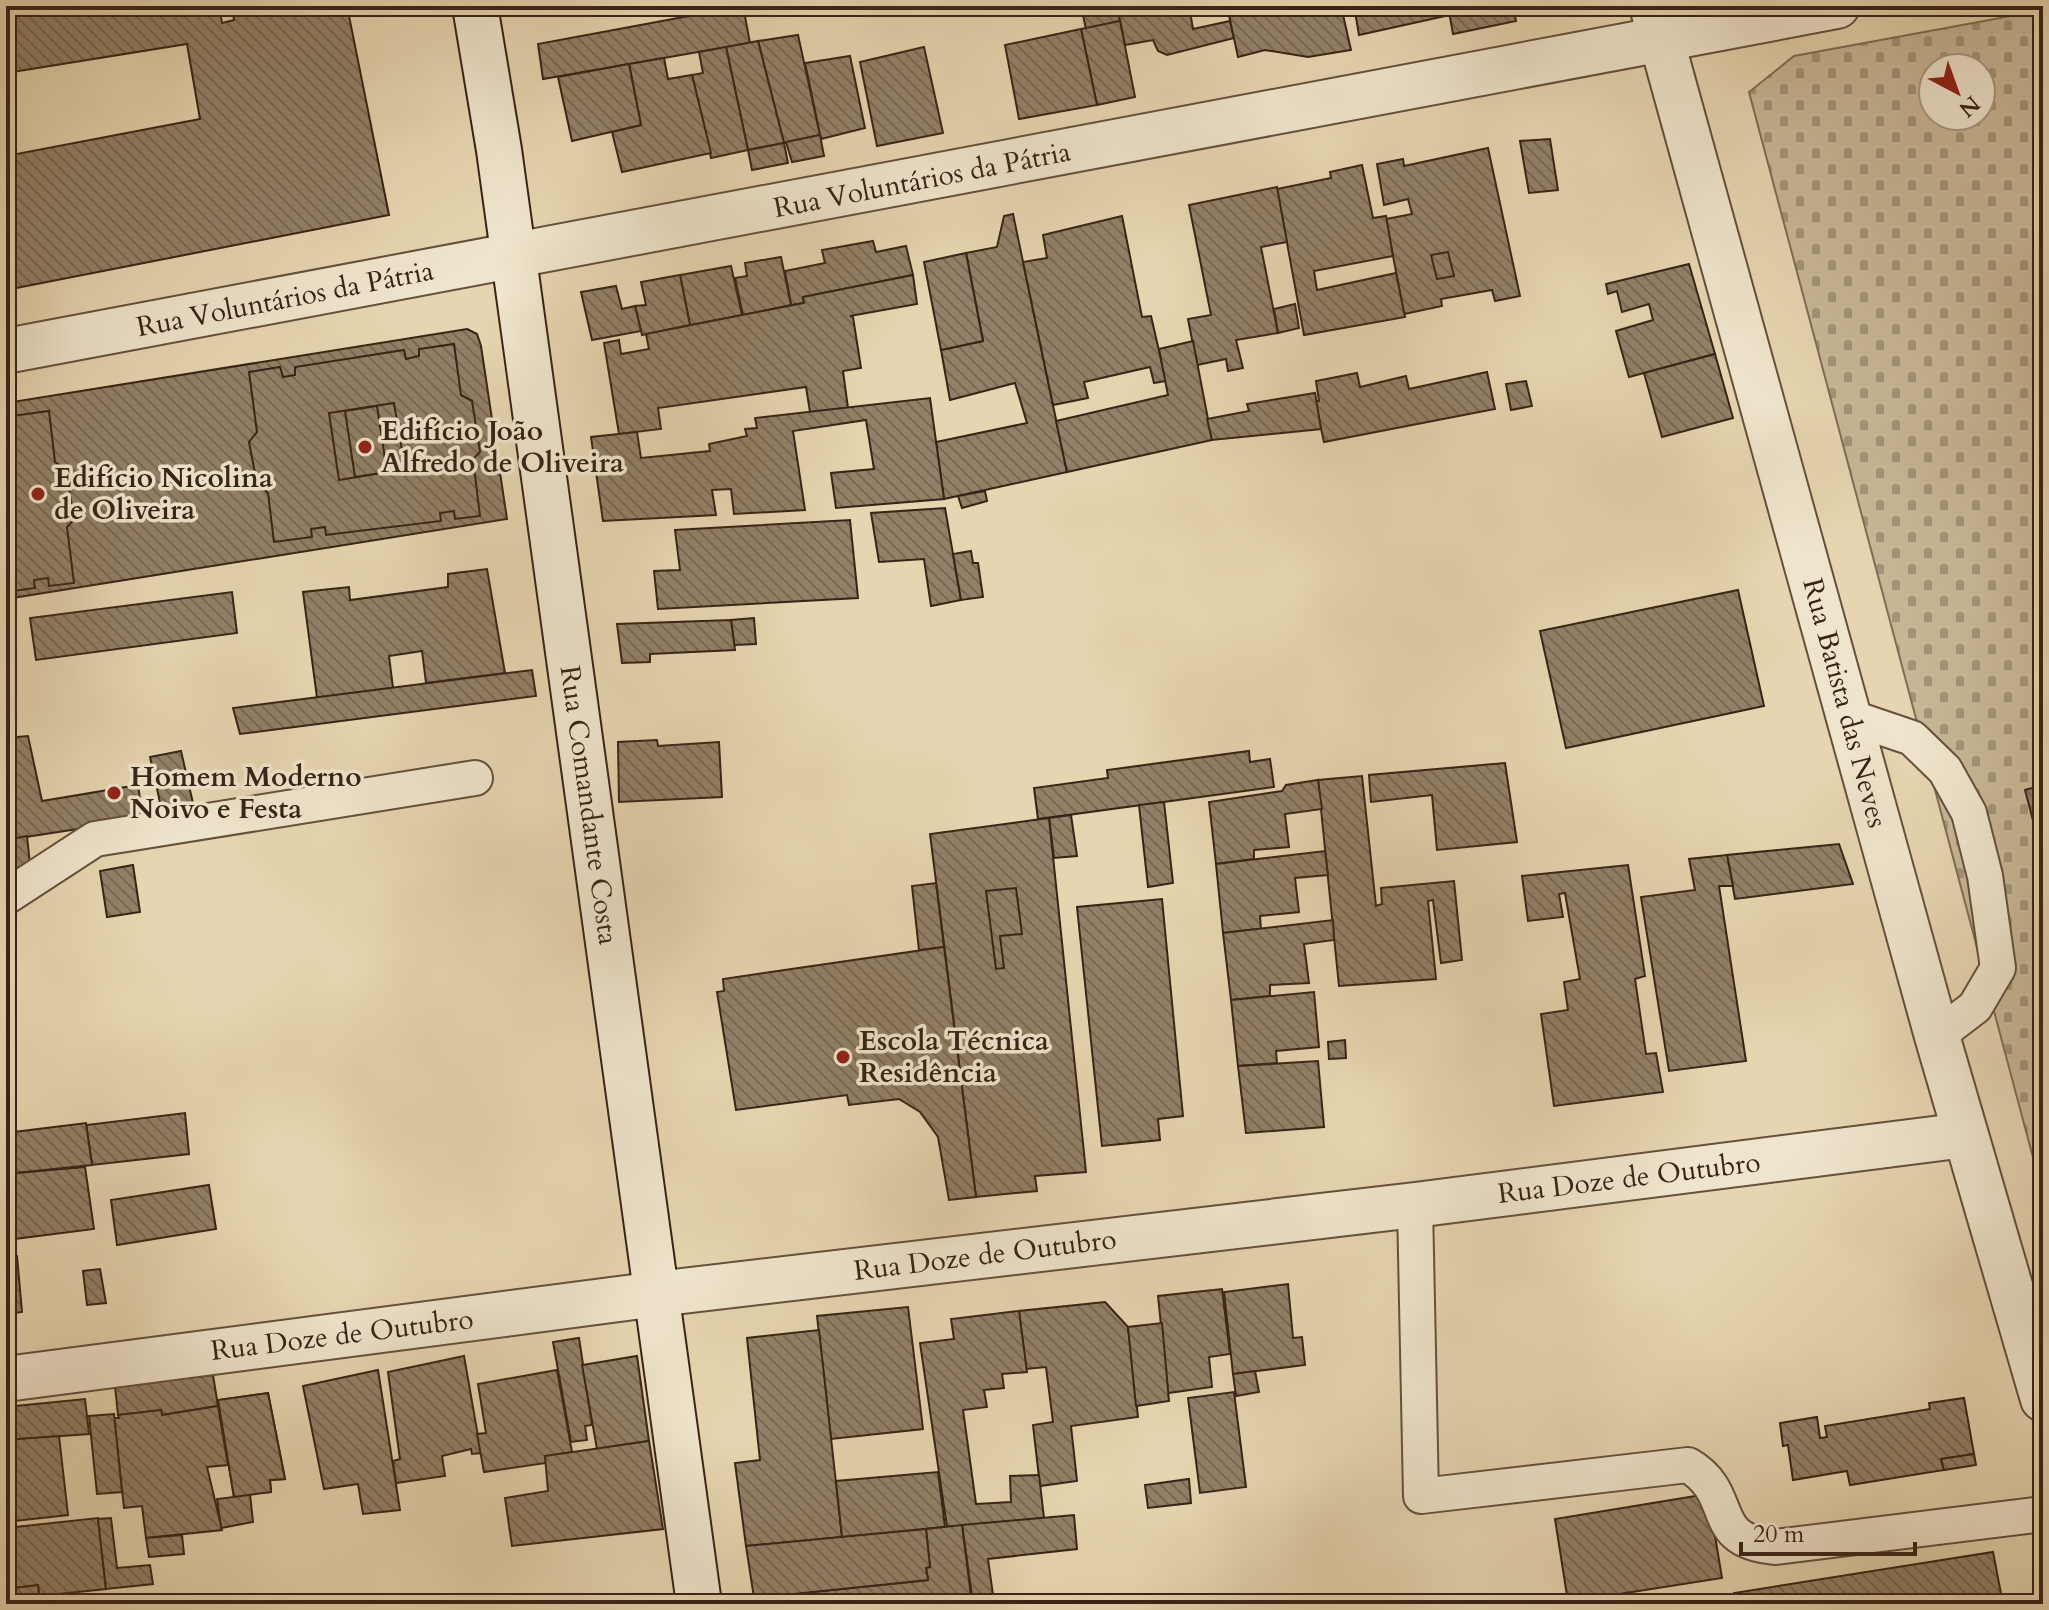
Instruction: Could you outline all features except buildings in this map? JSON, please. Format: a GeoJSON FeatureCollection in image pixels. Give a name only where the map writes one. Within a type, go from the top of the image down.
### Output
{"type":"FeatureCollection","features":[{"type":"Feature","properties":{"kind":"street","name":"Rua Comandante Costa"},"geometry":{"type":"LineString","coordinates":[[475,6],[699,1604]]}},
{"type":"Feature","properties":{"kind":"street","name":"Rua Voluntários da Pátria"},"geometry":{"type":"LineString","coordinates":[[6,351],[512,256],[1656,24],[1837,6]]}},
{"type":"Feature","properties":{"kind":"street","name":"Rua Batista das Neves"},"geometry":{"type":"LineString","coordinates":[[1656,24],[1937,1036],[2043,1399]]}},
{"type":"Feature","properties":{"kind":"street","name":"Rua Doze de Outubro"},"geometry":{"type":"LineString","coordinates":[[6,1379],[657,1294],[1415,1205],[1965,1135]]}},
{"type":"Feature","properties":{"kind":"lane"},"geometry":{"type":"LineString","coordinates":[[1850,717],[1912,738],[1945,770],[1969,813],[1985,876],[1998,968],[1975,1007],[1937,1036]]}},
{"type":"Feature","properties":{"kind":"lane"},"geometry":{"type":"LineString","coordinates":[[6,897],[95,839],[475,778]]}},
{"type":"Feature","properties":{"kind":"lane"},"geometry":{"type":"LineString","coordinates":[[1415,1205],[1421,1496],[1688,1465],[1703,1474],[1714,1489],[1733,1534],[1752,1545],[1776,1547],[2043,1514]]}},
{"type":"Feature","properties":{"kind":"green space"},"geometry":{"type":"Polygon","coordinates":[[[2043,10],[2043,1195],[1749,92],[1794,56],[2043,10]]]}},
{"type":"Feature","properties":{"kind":"place","name":"Edifício João Alfredo de Oliveira"},"geometry":{"type":"Point","coordinates":[365,447]}},
{"type":"Feature","properties":{"kind":"place","name":"Edifício Nicolina de Oliveira"},"geometry":{"type":"Point","coordinates":[38,494]}},
{"type":"Feature","properties":{"kind":"place","name":"Homem Moderno Noivo e Festa"},"geometry":{"type":"Point","coordinates":[114,793]}},
{"type":"Feature","properties":{"kind":"place","name":"Escola Técnica Residência"},"geometry":{"type":"Point","coordinates":[843,1057]}}]}
